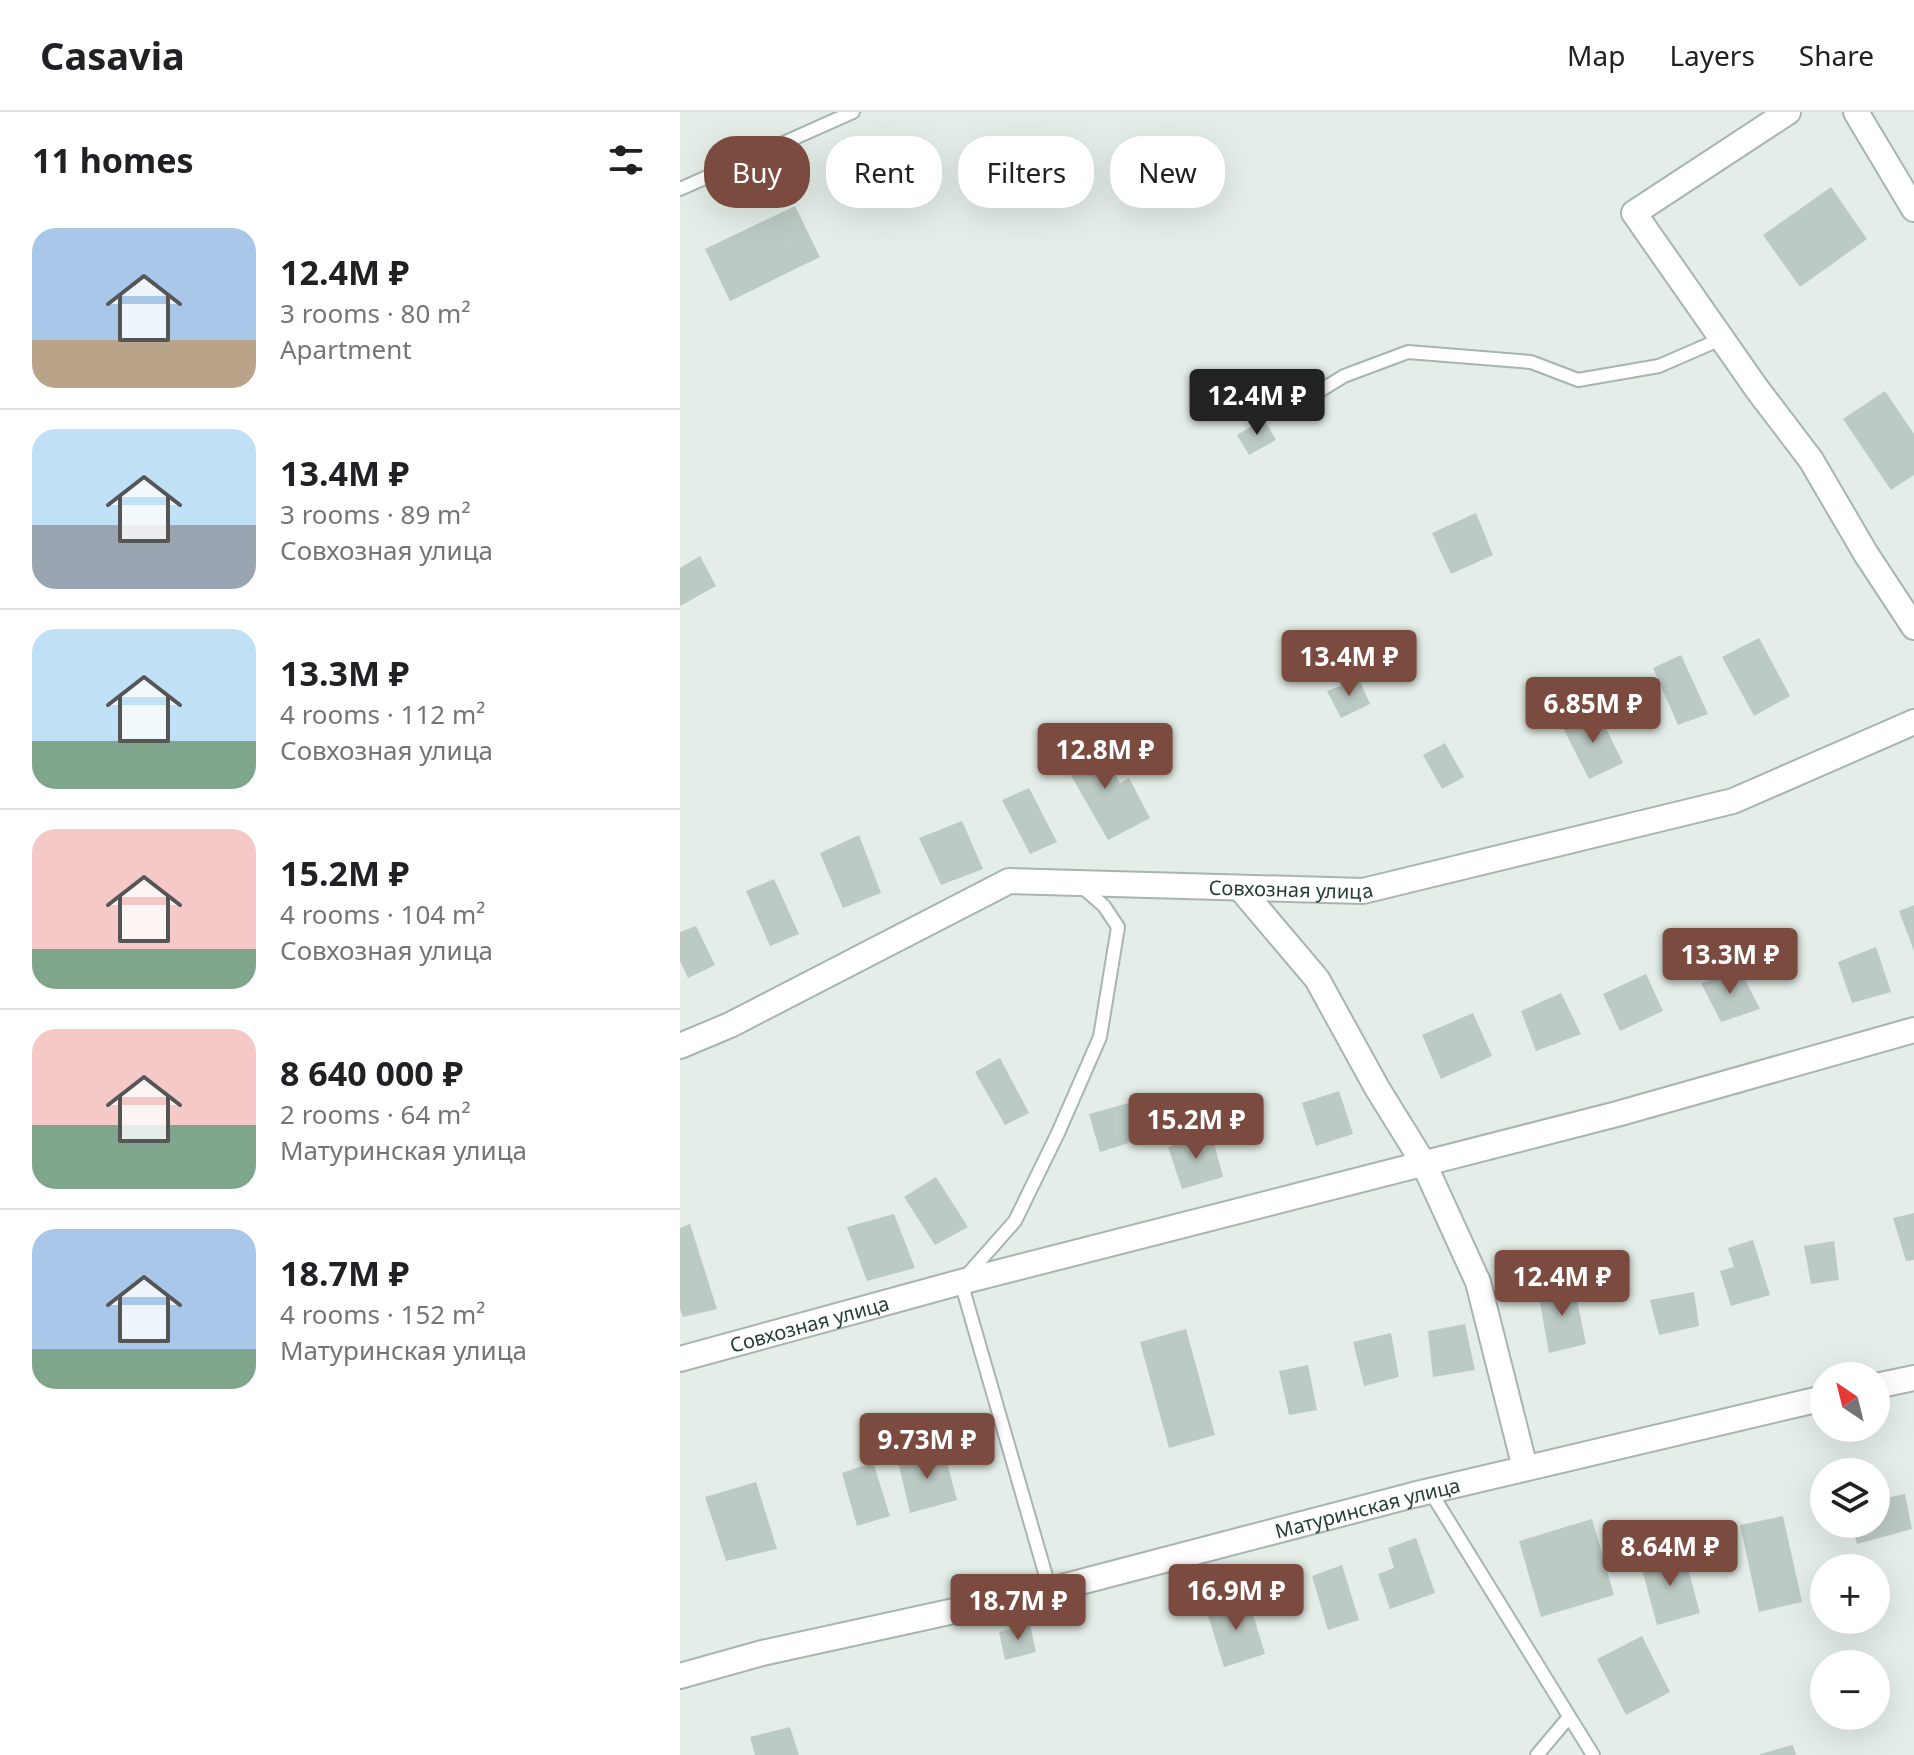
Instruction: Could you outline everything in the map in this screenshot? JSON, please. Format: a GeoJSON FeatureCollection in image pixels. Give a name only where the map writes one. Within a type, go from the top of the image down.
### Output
{"type":"FeatureCollection","features":[{"type":"Feature","properties":{"kind":"street"},"geometry":{"type":"LineString","coordinates":[[1788,112],[1634,213],[1721,339],[1811,460],[1866,554],[1914,627]]}},
{"type":"Feature","properties":{"kind":"street"},"geometry":{"type":"LineString","coordinates":[[1856,112],[1914,209]]}},
{"type":"Feature","properties":{"kind":"street","name":"Совхозная улица"},"geometry":{"type":"LineString","coordinates":[[680,1046],[730,1025],[1009,881],[1363,891],[1733,801],[1914,722]]}},
{"type":"Feature","properties":{"kind":"street"},"geometry":{"type":"LineString","coordinates":[[1240,888],[1317,979],[1377,1088],[1424,1164],[1478,1282],[1525,1468]]}},
{"type":"Feature","properties":{"kind":"street","name":"Совхозная улица"},"geometry":{"type":"LineString","coordinates":[[680,1359],[961,1282],[1617,1114],[1914,1030]]}},
{"type":"Feature","properties":{"kind":"street"},"geometry":{"type":"LineString","coordinates":[[1890,1383],[1914,1378]]}},
{"type":"Feature","properties":{"kind":"street","name":"Матуринская улица"},"geometry":{"type":"LineString","coordinates":[[680,1676],[762,1653],[1050,1590],[1430,1491],[1810,1401]]}},
{"type":"Feature","properties":{"kind":"lane"},"geometry":{"type":"LineString","coordinates":[[680,189],[853,112]]}},
{"type":"Feature","properties":{"kind":"lane"},"geometry":{"type":"LineString","coordinates":[[1287,411],[1344,376],[1408,352],[1531,362],[1578,380],[1659,366],[1721,339]]}},
{"type":"Feature","properties":{"kind":"lane"},"geometry":{"type":"LineString","coordinates":[[1050,1590],[961,1282],[1015,1221],[1100,1037],[1118,927],[1104,906],[1078,883]]}},
{"type":"Feature","properties":{"kind":"lane"},"geometry":{"type":"LineString","coordinates":[[1430,1491],[1593,1755]]}},
{"type":"Feature","properties":{"kind":"lane"},"geometry":{"type":"LineString","coordinates":[[1537,1755],[1569,1717]]}},
{"type":"Feature","properties":{"kind":"building"},"geometry":{"type":"Polygon","coordinates":[[[1831,187],[1867,239],[1800,287],[1763,235],[1831,187]]]}},
{"type":"Feature","properties":{"kind":"building"},"geometry":{"type":"Polygon","coordinates":[[[796,208],[820,257],[730,301],[705,249],[796,208]]]}},
{"type":"Feature","properties":{"kind":"building"},"geometry":{"type":"Polygon","coordinates":[[[1885,391],[1914,434],[1914,475],[1891,490],[1843,419],[1885,391]]]}},
{"type":"Feature","properties":{"kind":"building"},"geometry":{"type":"Polygon","coordinates":[[[1264,419],[1276,440],[1249,455],[1237,435],[1264,419]]]}},
{"type":"Feature","properties":{"kind":"building"},"geometry":{"type":"Polygon","coordinates":[[[1476,513],[1493,555],[1451,574],[1432,533],[1476,513]]]}},
{"type":"Feature","properties":{"kind":"building"},"geometry":{"type":"Polygon","coordinates":[[[700,556],[716,586],[680,606],[680,568],[700,556]]]}},
{"type":"Feature","properties":{"kind":"building"},"geometry":{"type":"Polygon","coordinates":[[[1759,638],[1790,696],[1754,716],[1722,657],[1759,638]]]}},
{"type":"Feature","properties":{"kind":"building"},"geometry":{"type":"Polygon","coordinates":[[[1681,655],[1708,714],[1678,725],[1653,668],[1681,655]]]}},
{"type":"Feature","properties":{"kind":"building"},"geometry":{"type":"Polygon","coordinates":[[[1359,679],[1370,704],[1341,718],[1327,691],[1359,679]]]}},
{"type":"Feature","properties":{"kind":"building"},"geometry":{"type":"Polygon","coordinates":[[[1598,712],[1623,763],[1589,779],[1563,728],[1598,712]]]}},
{"type":"Feature","properties":{"kind":"building"},"geometry":{"type":"Polygon","coordinates":[[[1094,739],[1120,783],[1129,778],[1150,818],[1108,840],[1061,758],[1094,739]]]}},
{"type":"Feature","properties":{"kind":"building"},"geometry":{"type":"Polygon","coordinates":[[[1445,743],[1464,777],[1442,789],[1423,755],[1445,743]]]}},
{"type":"Feature","properties":{"kind":"building"},"geometry":{"type":"Polygon","coordinates":[[[1029,788],[1057,842],[1030,854],[1002,800],[1029,788]]]}},
{"type":"Feature","properties":{"kind":"building"},"geometry":{"type":"Polygon","coordinates":[[[962,821],[983,869],[941,885],[919,838],[962,821]]]}},
{"type":"Feature","properties":{"kind":"building"},"geometry":{"type":"Polygon","coordinates":[[[859,835],[881,893],[843,908],[820,853],[859,835]]]}},
{"type":"Feature","properties":{"kind":"building"},"geometry":{"type":"Polygon","coordinates":[[[774,879],[799,934],[770,946],[746,891],[774,879]]]}},
{"type":"Feature","properties":{"kind":"building"},"geometry":{"type":"Polygon","coordinates":[[[1914,905],[1914,951],[1899,911],[1914,905]]]}},
{"type":"Feature","properties":{"kind":"building"},"geometry":{"type":"Polygon","coordinates":[[[696,926],[715,965],[688,978],[680,961],[680,932],[696,926]]]}},
{"type":"Feature","properties":{"kind":"building"},"geometry":{"type":"Polygon","coordinates":[[[1876,947],[1891,992],[1852,1003],[1838,962],[1876,947]]]}},
{"type":"Feature","properties":{"kind":"building"},"geometry":{"type":"Polygon","coordinates":[[[1740,970],[1760,1009],[1721,1022],[1701,983],[1740,970]]]}},
{"type":"Feature","properties":{"kind":"building"},"geometry":{"type":"Polygon","coordinates":[[[1646,974],[1663,1011],[1620,1031],[1603,994],[1646,974]]]}},
{"type":"Feature","properties":{"kind":"building"},"geometry":{"type":"Polygon","coordinates":[[[1561,993],[1581,1034],[1536,1051],[1521,1011],[1561,993]]]}},
{"type":"Feature","properties":{"kind":"building"},"geometry":{"type":"Polygon","coordinates":[[[1473,1013],[1492,1056],[1441,1079],[1422,1035],[1473,1013]]]}},
{"type":"Feature","properties":{"kind":"building"},"geometry":{"type":"Polygon","coordinates":[[[1000,1058],[1029,1113],[1005,1125],[975,1072],[1000,1058]]]}},
{"type":"Feature","properties":{"kind":"building"},"geometry":{"type":"Polygon","coordinates":[[[1339,1091],[1353,1134],[1316,1146],[1302,1103],[1339,1091]]]}},
{"type":"Feature","properties":{"kind":"building"},"geometry":{"type":"Polygon","coordinates":[[[1143,1099],[1151,1136],[1100,1152],[1089,1114],[1143,1099]]]}},
{"type":"Feature","properties":{"kind":"building"},"geometry":{"type":"Polygon","coordinates":[[[1211,1132],[1223,1177],[1182,1189],[1168,1147],[1211,1132]]]}},
{"type":"Feature","properties":{"kind":"building"},"geometry":{"type":"Polygon","coordinates":[[[936,1177],[968,1227],[935,1245],[904,1197],[936,1177]]]}},
{"type":"Feature","properties":{"kind":"building"},"geometry":{"type":"Polygon","coordinates":[[[1914,1213],[1914,1260],[1906,1261],[1893,1218],[1914,1213]]]}},
{"type":"Feature","properties":{"kind":"building"},"geometry":{"type":"Polygon","coordinates":[[[894,1214],[915,1268],[867,1281],[847,1227],[894,1214]]]}},
{"type":"Feature","properties":{"kind":"building"},"geometry":{"type":"Polygon","coordinates":[[[690,1224],[717,1309],[683,1317],[680,1309],[680,1228],[690,1224]]]}},
{"type":"Feature","properties":{"kind":"building"},"geometry":{"type":"Polygon","coordinates":[[[1753,1240],[1770,1295],[1731,1306],[1720,1271],[1734,1267],[1728,1248],[1753,1240]]]}},
{"type":"Feature","properties":{"kind":"building"},"geometry":{"type":"Polygon","coordinates":[[[1834,1241],[1839,1280],[1811,1284],[1804,1246],[1834,1241]]]}},
{"type":"Feature","properties":{"kind":"building"},"geometry":{"type":"Polygon","coordinates":[[[1574,1285],[1586,1344],[1549,1353],[1538,1291],[1574,1285]]]}},
{"type":"Feature","properties":{"kind":"building"},"geometry":{"type":"Polygon","coordinates":[[[1694,1292],[1699,1326],[1659,1335],[1650,1300],[1694,1292]]]}},
{"type":"Feature","properties":{"kind":"building"},"geometry":{"type":"Polygon","coordinates":[[[1465,1324],[1475,1370],[1433,1377],[1428,1331],[1465,1324]]]}},
{"type":"Feature","properties":{"kind":"building"},"geometry":{"type":"Polygon","coordinates":[[[1186,1329],[1215,1435],[1169,1448],[1140,1342],[1186,1329]]]}},
{"type":"Feature","properties":{"kind":"building"},"geometry":{"type":"Polygon","coordinates":[[[1391,1333],[1399,1377],[1364,1386],[1353,1342],[1391,1333]]]}},
{"type":"Feature","properties":{"kind":"building"},"geometry":{"type":"Polygon","coordinates":[[[1308,1365],[1317,1410],[1289,1415],[1279,1371],[1308,1365]]]}},
{"type":"Feature","properties":{"kind":"building"},"geometry":{"type":"Polygon","coordinates":[[[943,1448],[957,1500],[910,1513],[898,1461],[943,1448]]]}},
{"type":"Feature","properties":{"kind":"building"},"geometry":{"type":"Polygon","coordinates":[[[873,1462],[890,1516],[857,1526],[842,1473],[873,1462]]]}},
{"type":"Feature","properties":{"kind":"building"},"geometry":{"type":"Polygon","coordinates":[[[756,1482],[777,1549],[726,1561],[705,1497],[756,1482]]]}},
{"type":"Feature","properties":{"kind":"building"},"geometry":{"type":"Polygon","coordinates":[[[1905,1494],[1912,1529],[1890,1535],[1890,1497],[1905,1494]]]}},
{"type":"Feature","properties":{"kind":"building"},"geometry":{"type":"Polygon","coordinates":[[[1783,1516],[1802,1602],[1759,1612],[1740,1525],[1783,1516]]]}},
{"type":"Feature","properties":{"kind":"building"},"geometry":{"type":"Polygon","coordinates":[[[1592,1519],[1614,1595],[1541,1617],[1519,1541],[1592,1519]]]}},
{"type":"Feature","properties":{"kind":"building"},"geometry":{"type":"Polygon","coordinates":[[[1416,1538],[1435,1593],[1390,1609],[1378,1574],[1394,1568],[1388,1548],[1416,1538]]]}},
{"type":"Feature","properties":{"kind":"building"},"geometry":{"type":"Polygon","coordinates":[[[1856,1538],[1879,1538],[1857,1544],[1856,1538]]]}},
{"type":"Feature","properties":{"kind":"building"},"geometry":{"type":"Polygon","coordinates":[[[1683,1550],[1700,1613],[1657,1625],[1640,1562],[1683,1550]]]}},
{"type":"Feature","properties":{"kind":"building"},"geometry":{"type":"Polygon","coordinates":[[[1342,1565],[1359,1620],[1328,1630],[1312,1576],[1342,1565]]]}},
{"type":"Feature","properties":{"kind":"building"},"geometry":{"type":"Polygon","coordinates":[[[1248,1598],[1265,1654],[1224,1667],[1206,1609],[1248,1598]]]}},
{"type":"Feature","properties":{"kind":"building"},"geometry":{"type":"Polygon","coordinates":[[[1030,1624],[1036,1652],[1005,1660],[999,1632],[1030,1624]]]}},
{"type":"Feature","properties":{"kind":"building"},"geometry":{"type":"Polygon","coordinates":[[[1642,1636],[1670,1692],[1626,1715],[1597,1659],[1642,1636]]]}},
{"type":"Feature","properties":{"kind":"building"},"geometry":{"type":"Polygon","coordinates":[[[790,1727],[799,1755],[755,1755],[750,1737],[790,1727]]]}},
{"type":"Feature","properties":{"kind":"building"},"geometry":{"type":"Polygon","coordinates":[[[1793,1745],[1796,1755],[1760,1755],[1760,1754],[1793,1745]]]}}]}
